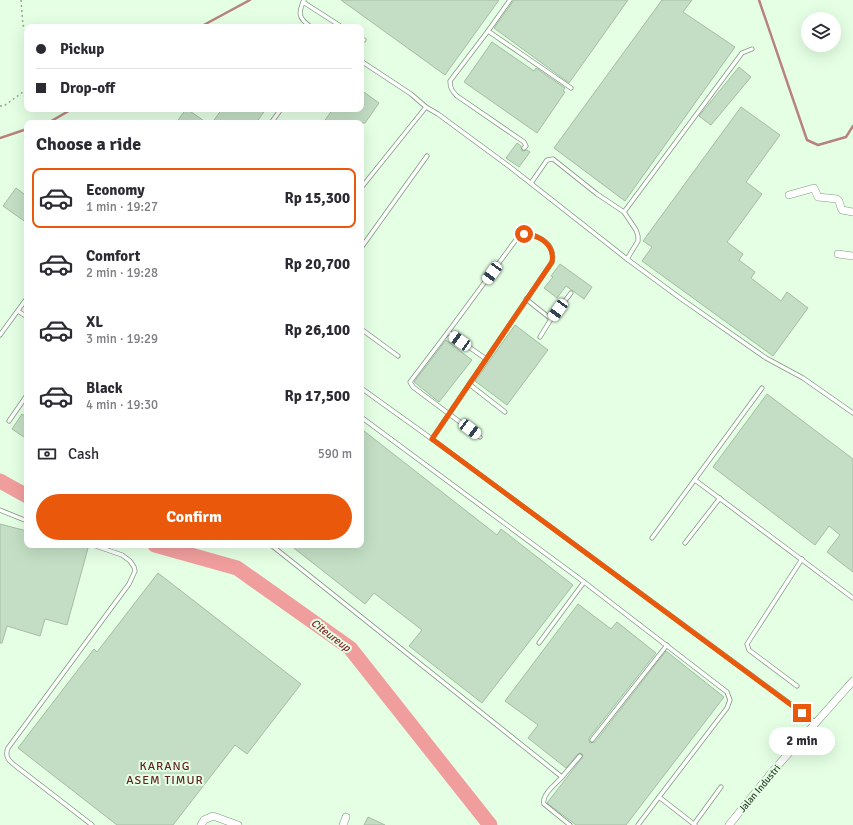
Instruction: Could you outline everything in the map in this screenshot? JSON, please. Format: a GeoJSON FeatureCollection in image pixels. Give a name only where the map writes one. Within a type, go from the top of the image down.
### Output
{"type":"FeatureCollection","features":[{"type":"Feature","properties":{"kind":"street"},"geometry":{"type":"LineString","coordinates":[[789,195],[814,188],[818,197],[837,199],[841,209],[853,212]]}},
{"type":"Feature","properties":{"kind":"street"},"geometry":{"type":"LineString","coordinates":[[838,254],[853,256]]}},
{"type":"Feature","properties":{"kind":"street","name":"Jalan Industri"},"geometry":{"type":"LineString","coordinates":[[729,825],[772,772],[853,680]]}},
{"type":"Feature","properties":{"kind":"street"},"geometry":{"type":"LineString","coordinates":[[202,825],[205,819],[213,816],[238,825]]}},
{"type":"Feature","properties":{"kind":"street"},"geometry":{"type":"LineString","coordinates":[[343,825],[346,816]]}},
{"type":"Feature","properties":{"kind":"lane"},"geometry":{"type":"LineString","coordinates":[[510,0],[488,32],[450,81],[450,87],[456,96],[524,142],[526,146],[524,148]]}},
{"type":"Feature","properties":{"kind":"lane"},"geometry":{"type":"LineString","coordinates":[[306,24],[301,17],[300,9],[304,1],[338,24]]}},
{"type":"Feature","properties":{"kind":"lane"},"geometry":{"type":"LineString","coordinates":[[488,32],[570,88]]}},
{"type":"Feature","properties":{"kind":"lane"},"geometry":{"type":"LineString","coordinates":[[624,212],[742,53],[752,49]]}},
{"type":"Feature","properties":{"kind":"lane"},"geometry":{"type":"LineString","coordinates":[[364,63],[512,165],[531,183],[627,259],[737,338],[766,358],[803,378],[853,413]]}},
{"type":"Feature","properties":{"kind":"lane"},"geometry":{"type":"LineString","coordinates":[[364,184],[426,107]]}},
{"type":"Feature","properties":{"kind":"lane"},"geometry":{"type":"LineString","coordinates":[[364,244],[427,156]]}},
{"type":"Feature","properties":{"kind":"lane"},"geometry":{"type":"LineString","coordinates":[[531,183],[547,160],[550,159],[624,212],[636,230],[638,236],[638,241],[627,259]]}},
{"type":"Feature","properties":{"kind":"lane"},"geometry":{"type":"LineString","coordinates":[[432,439],[449,414],[468,384],[552,262],[553,255],[550,246],[540,238],[524,234],[518,237],[410,382],[413,387],[449,414],[480,437]]}},
{"type":"Feature","properties":{"kind":"lane"},"geometry":{"type":"LineString","coordinates":[[540,337],[551,319],[571,293]]}},
{"type":"Feature","properties":{"kind":"lane"},"geometry":{"type":"LineString","coordinates":[[526,299],[551,319]]}},
{"type":"Feature","properties":{"kind":"lane"},"geometry":{"type":"LineString","coordinates":[[0,335],[24,302]]}},
{"type":"Feature","properties":{"kind":"lane"},"geometry":{"type":"LineString","coordinates":[[18,311],[24,315]]}},
{"type":"Feature","properties":{"kind":"lane"},"geometry":{"type":"LineString","coordinates":[[364,331],[398,356]]}},
{"type":"Feature","properties":{"kind":"lane"},"geometry":{"type":"LineString","coordinates":[[448,332],[486,359]]}},
{"type":"Feature","properties":{"kind":"lane"},"geometry":{"type":"LineString","coordinates":[[468,384],[506,412]]}},
{"type":"Feature","properties":{"kind":"lane"},"geometry":{"type":"LineString","coordinates":[[652,538],[762,388]]}},
{"type":"Feature","properties":{"kind":"lane"},"geometry":{"type":"LineString","coordinates":[[364,390],[815,722]]}},
{"type":"Feature","properties":{"kind":"lane"},"geometry":{"type":"LineString","coordinates":[[9,421],[24,399]]}},
{"type":"Feature","properties":{"kind":"lane"},"geometry":{"type":"LineString","coordinates":[[364,419],[584,582],[727,692],[730,700],[727,708],[638,825]]}},
{"type":"Feature","properties":{"kind":"lane"},"geometry":{"type":"LineString","coordinates":[[695,480],[853,598]]}},
{"type":"Feature","properties":{"kind":"lane"},"geometry":{"type":"LineString","coordinates":[[685,543],[720,498]]}},
{"type":"Feature","properties":{"kind":"lane"},"geometry":{"type":"LineString","coordinates":[[0,510],[24,519]]}},
{"type":"Feature","properties":{"kind":"lane"},"geometry":{"type":"LineString","coordinates":[[92,825],[13,764],[8,758],[7,753],[8,748],[133,576],[135,571],[133,564],[127,558],[101,548]]}},
{"type":"Feature","properties":{"kind":"lane"},"geometry":{"type":"LineString","coordinates":[[275,548],[562,777]]}},
{"type":"Feature","properties":{"kind":"lane"},"geometry":{"type":"LineString","coordinates":[[797,686],[750,650],[747,644],[802,559]]}},
{"type":"Feature","properties":{"kind":"lane"},"geometry":{"type":"LineString","coordinates":[[538,643],[584,582]]}},
{"type":"Feature","properties":{"kind":"lane"},"geometry":{"type":"LineString","coordinates":[[592,740],[666,644]]}},
{"type":"Feature","properties":{"kind":"lane"},"geometry":{"type":"LineString","coordinates":[[570,825],[543,802],[544,797],[580,756]]}},
{"type":"Feature","properties":{"kind":"lane"},"geometry":{"type":"LineString","coordinates":[[659,797],[694,825],[721,787]]}},
{"type":"Feature","properties":{"kind":"path"},"geometry":{"type":"LineString","coordinates":[[21,0],[24,28]]}},
{"type":"Feature","properties":{"kind":"path"},"geometry":{"type":"LineString","coordinates":[[0,106],[4,106],[24,92]]}},
{"type":"Feature","properties":{"kind":"building"},"geometry":{"type":"Polygon","coordinates":[[[341,0],[499,0],[445,75],[341,0]]]}},
{"type":"Feature","properties":{"kind":"building"},"geometry":{"type":"Polygon","coordinates":[[[514,0],[628,0],[569,83],[494,28],[514,0]]]}},
{"type":"Feature","properties":{"kind":"building"},"geometry":{"type":"Polygon","coordinates":[[[662,0],[692,0],[683,12],[735,47],[625,201],[554,148],[662,0]]]}},
{"type":"Feature","properties":{"kind":"building"},"geometry":{"type":"Polygon","coordinates":[[[492,42],[534,71],[536,68],[565,88],[563,91],[565,92],[537,133],[464,82],[492,42]]]}},
{"type":"Feature","properties":{"kind":"building"},"geometry":{"type":"Polygon","coordinates":[[[739,67],[751,77],[711,125],[699,116],[739,67]]]}},
{"type":"Feature","properties":{"kind":"building"},"geometry":{"type":"Polygon","coordinates":[[[364,92],[379,103],[365,123],[364,120],[325,120],[331,112],[364,112],[364,92]]]}},
{"type":"Feature","properties":{"kind":"building"},"geometry":{"type":"Polygon","coordinates":[[[741,107],[780,135],[746,182],[762,194],[727,242],[743,254],[739,260],[755,272],[751,278],[781,301],[787,292],[808,308],[773,356],[642,261],[652,247],[643,241],[741,107]]]}},
{"type":"Feature","properties":{"kind":"building"},"geometry":{"type":"Polygon","coordinates":[[[184,112],[191,112],[203,120],[178,120],[184,112]]]}},
{"type":"Feature","properties":{"kind":"building"},"geometry":{"type":"Polygon","coordinates":[[[220,112],[264,112],[258,120],[214,120],[220,112]]]}},
{"type":"Feature","properties":{"kind":"building"},"geometry":{"type":"Polygon","coordinates":[[[517,143],[521,146],[522,151],[527,150],[530,152],[519,167],[506,158],[517,143]]]}},
{"type":"Feature","properties":{"kind":"building"},"geometry":{"type":"Polygon","coordinates":[[[16,188],[24,194],[24,221],[3,206],[16,188]]]}},
{"type":"Feature","properties":{"kind":"building"},"geometry":{"type":"Polygon","coordinates":[[[560,264],[592,287],[584,299],[566,286],[557,298],[544,288],[553,277],[551,276],[560,264]]]}},
{"type":"Feature","properties":{"kind":"building"},"geometry":{"type":"Polygon","coordinates":[[[515,325],[548,350],[507,405],[475,381],[515,325]]]}},
{"type":"Feature","properties":{"kind":"building"},"geometry":{"type":"Polygon","coordinates":[[[446,340],[472,360],[439,402],[414,382],[446,340]]]}},
{"type":"Feature","properties":{"kind":"building"},"geometry":{"type":"Polygon","coordinates":[[[767,394],[853,459],[853,572],[827,552],[840,535],[829,526],[815,545],[713,467],[767,394]]]}},
{"type":"Feature","properties":{"kind":"building"},"geometry":{"type":"Polygon","coordinates":[[[22,414],[24,415],[24,437],[12,429],[22,414]]]}},
{"type":"Feature","properties":{"kind":"building"},"geometry":{"type":"Polygon","coordinates":[[[364,431],[497,535],[501,529],[573,585],[482,703],[409,646],[422,630],[374,593],[365,604],[294,548],[364,548],[364,431]]]}},
{"type":"Feature","properties":{"kind":"building"},"geometry":{"type":"Polygon","coordinates":[[[0,524],[24,530],[24,548],[88,548],[67,625],[45,619],[40,636],[7,626],[2,643],[0,643],[0,524]]]}},
{"type":"Feature","properties":{"kind":"building"},"geometry":{"type":"Polygon","coordinates":[[[158,573],[301,684],[247,754],[235,745],[173,825],[117,825],[18,748],[94,649],[97,652],[158,573]]]}},
{"type":"Feature","properties":{"kind":"building"},"geometry":{"type":"Polygon","coordinates":[[[578,604],[611,629],[617,622],[656,653],[589,738],[590,743],[595,742],[666,651],[724,697],[626,825],[576,825],[547,803],[583,755],[580,753],[578,754],[566,768],[528,738],[538,725],[505,701],[578,604]]]}},
{"type":"Feature","properties":{"kind":"building"},"geometry":{"type":"Polygon","coordinates":[[[368,817],[385,825],[364,825],[368,817]]]}},
{"type":"Feature","properties":{"kind":"waterway"},"geometry":{"type":"LineString","coordinates":[[206,24],[250,0]]}},
{"type":"Feature","properties":{"kind":"waterway"},"geometry":{"type":"LineString","coordinates":[[759,0],[807,140],[818,145],[846,137],[853,126]]}},
{"type":"Feature","properties":{"kind":"waterway"},"geometry":{"type":"LineString","coordinates":[[53,120],[67,112]]}},
{"type":"Feature","properties":{"kind":"waterway"},"geometry":{"type":"LineString","coordinates":[[0,138],[24,130]]}},
{"type":"Feature","properties":{"kind":"waterway","name":"Citeureup"},"geometry":{"type":"LineString","coordinates":[[0,481],[24,494]]}},
{"type":"Feature","properties":{"kind":"waterway","name":"Citeureup"},"geometry":{"type":"LineString","coordinates":[[166,548],[237,568],[350,648],[490,825]]}},
{"type":"Feature","properties":{"kind":"district","name":"KARANG ASEM TIMUR"},"geometry":{"type":"Point","coordinates":[165,773]}},
{"type":"Feature","properties":{"kind":"route"},"geometry":{"type":"LineString","coordinates":[[524,234],[529,234],[540,238],[550,246],[553,255],[552,262],[432,439],[802,713]]}}]}
